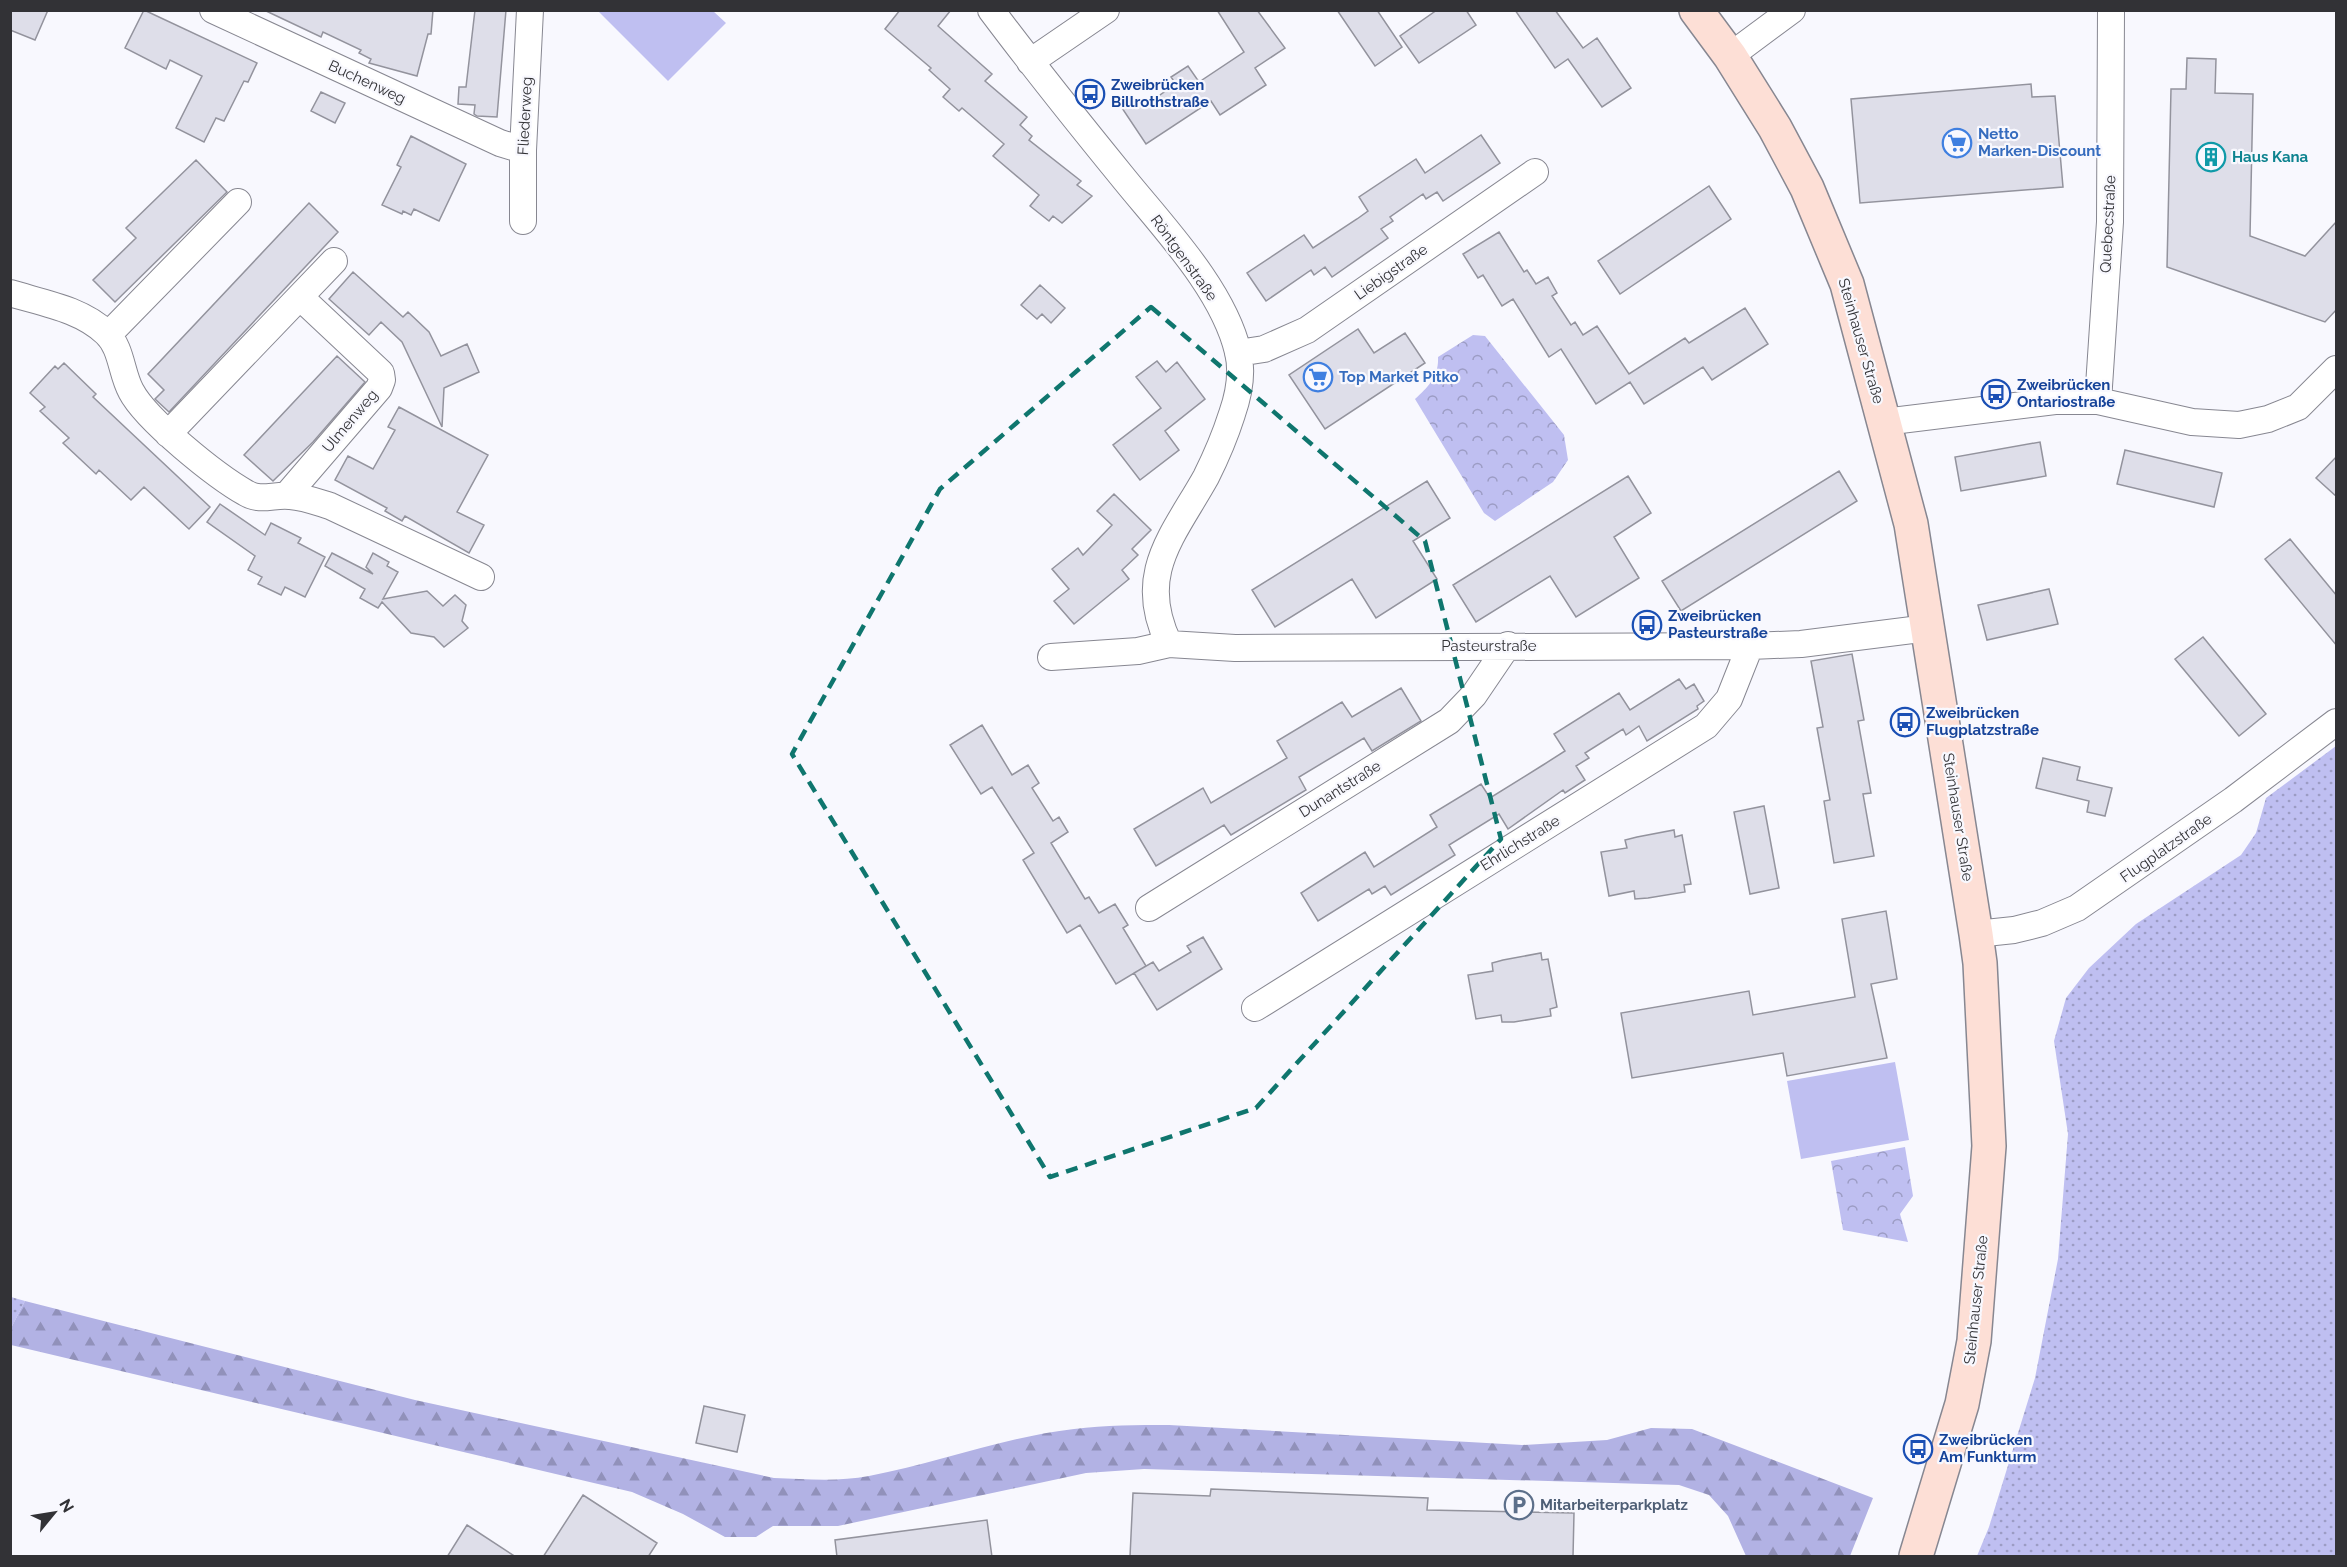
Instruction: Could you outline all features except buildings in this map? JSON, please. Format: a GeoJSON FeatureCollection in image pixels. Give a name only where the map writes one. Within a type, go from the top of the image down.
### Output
{"type":"FeatureCollection","features":[{"type":"Feature","properties":{"kind":"main road","name":"Steinhauser Straße"},"geometry":{"type":"LineString","coordinates":[[1696,10],[1730,56],[1775,128],[1816,210],[1847,284],[1911,524],[1976,934],[1980,963],[1989,1146],[1974,1341],[1962,1404],[1916,1557]]}},
{"type":"Feature","properties":{"kind":"street","name":"Buchenweg"},"geometry":{"type":"LineString","coordinates":[[213,10],[500,143],[523,150]]}},
{"type":"Feature","properties":{"kind":"street","name":"Fliederweg"},"geometry":{"type":"LineString","coordinates":[[523,221],[523,150],[530,10]]}},
{"type":"Feature","properties":{"kind":"street","name":"Röntgenstraße"},"geometry":{"type":"LineString","coordinates":[[991,10],[1184,254],[1216,299],[1238,352],[1240,378],[1225,435],[1206,477],[1170,534],[1159,561],[1154,593],[1158,615],[1169,644]]}},
{"type":"Feature","properties":{"kind":"street"},"geometry":{"type":"LineString","coordinates":[[1030,62],[1106,10]]}},
{"type":"Feature","properties":{"kind":"street"},"geometry":{"type":"LineString","coordinates":[[1730,56],[1792,10]]}},
{"type":"Feature","properties":{"kind":"street","name":"Quebecstraße"},"geometry":{"type":"LineString","coordinates":[[2098,401],[2110,222],[2111,10]]}},
{"type":"Feature","properties":{"kind":"street","name":"Liebigstraße"},"geometry":{"type":"LineString","coordinates":[[1238,352],[1264,349],[1307,330],[1535,172]]}},
{"type":"Feature","properties":{"kind":"street"},"geometry":{"type":"LineString","coordinates":[[108,335],[238,202]]}},
{"type":"Feature","properties":{"kind":"street"},"geometry":{"type":"LineString","coordinates":[[168,434],[334,261]]}},
{"type":"Feature","properties":{"kind":"street"},"geometry":{"type":"LineString","coordinates":[[10,293],[66,309],[89,319],[108,335],[120,357],[131,391],[142,407],[168,434],[247,494],[263,499],[286,495],[330,506],[481,578]]}},
{"type":"Feature","properties":{"kind":"street","name":"Ulmenweg"},"geometry":{"type":"LineString","coordinates":[[286,495],[379,388],[382,380],[381,373],[300,297]]}},
{"type":"Feature","properties":{"kind":"street"},"geometry":{"type":"LineString","coordinates":[[1884,422],[2055,401],[2098,401],[2192,422],[2239,425],[2268,419],[2298,407],[2337,369]]}},
{"type":"Feature","properties":{"kind":"street","name":"Pasteurstraße"},"geometry":{"type":"LineString","coordinates":[[1051,657],[1138,651],[1169,644],[1234,648],[1508,645],[1750,646],[1801,644],[1928,628]]}},
{"type":"Feature","properties":{"kind":"street","name":"Dunantstraße"},"geometry":{"type":"LineString","coordinates":[[1149,908],[1449,721],[1474,695],[1508,645]]}},
{"type":"Feature","properties":{"kind":"street","name":"Ehrlichstraße"},"geometry":{"type":"LineString","coordinates":[[1255,1008],[1707,726],[1729,699],[1750,646]]}},
{"type":"Feature","properties":{"kind":"street","name":"Flugplatzstraße"},"geometry":{"type":"LineString","coordinates":[[1976,934],[2023,928],[2077,908],[2233,800],[2337,722]]}},
{"type":"Feature","properties":{"kind":"highlighted area"},"geometry":{"type":"Polygon","coordinates":[[[1151,307],[1425,541],[1501,839],[1256,1108],[1050,1177],[792,754],[940,489],[1151,307]]]}},
{"type":"Feature","properties":{"kind":"green space"},"geometry":{"type":"Polygon","coordinates":[[[598,11],[713,11],[726,23],[668,81],[598,11]]]}},
{"type":"Feature","properties":{"kind":"green space"},"geometry":{"type":"Polygon","coordinates":[[[1473,335],[1485,336],[1564,435],[1568,460],[1553,482],[1495,521],[1484,513],[1415,399],[1435,375],[1438,357],[1473,335]]]}},
{"type":"Feature","properties":{"kind":"green space"},"geometry":{"type":"Polygon","coordinates":[[[2336,746],[2336,1556],[1977,1556],[1989,1527],[2035,1378],[2058,1259],[2068,1134],[2054,1041],[2066,998],[2089,968],[2136,924],[2241,855],[2256,833],[2266,798],[2336,746]]]}},
{"type":"Feature","properties":{"kind":"green space"},"geometry":{"type":"Polygon","coordinates":[[[1895,1062],[1909,1140],[1801,1159],[1787,1081],[1895,1062]]]}},
{"type":"Feature","properties":{"kind":"green space"},"geometry":{"type":"Polygon","coordinates":[[[1905,1147],[1913,1196],[1900,1214],[1908,1242],[1843,1230],[1831,1161],[1905,1147]]]}},
{"type":"Feature","properties":{"kind":"green space"},"geometry":{"type":"Polygon","coordinates":[[[11,1297],[25,1301],[11,1328],[11,1297]]]}},
{"type":"Feature","properties":{"kind":"green space"},"geometry":{"type":"Polygon","coordinates":[[[25,1301],[415,1400],[774,1478],[822,1480],[857,1478],[895,1471],[1022,1438],[1074,1429],[1110,1426],[1169,1425],[1522,1445],[1607,1440],[1651,1428],[1692,1429],[1873,1498],[1850,1556],[1746,1556],[1728,1516],[1709,1495],[1679,1485],[1144,1469],[1086,1473],[838,1526],[773,1526],[756,1537],[725,1537],[683,1514],[632,1492],[11,1345],[11,1328],[25,1301]]]}},
{"type":"Feature","properties":{"kind":"place","name":"Zweibrücken Billrothstraße"},"geometry":{"type":"Point","coordinates":[1090,94]}},
{"type":"Feature","properties":{"kind":"place","name":"Netto Marken-Discount"},"geometry":{"type":"Point","coordinates":[1957,143]}},
{"type":"Feature","properties":{"kind":"place","name":"Haus Kana"},"geometry":{"type":"Point","coordinates":[2211,157]}},
{"type":"Feature","properties":{"kind":"place","name":"Top Market Pitko"},"geometry":{"type":"Point","coordinates":[1318,377]}},
{"type":"Feature","properties":{"kind":"place","name":"Zweibrücken Ontariostraße"},"geometry":{"type":"Point","coordinates":[1996,394]}},
{"type":"Feature","properties":{"kind":"place","name":"Zweibrücken Pasteurstraße"},"geometry":{"type":"Point","coordinates":[1647,625]}},
{"type":"Feature","properties":{"kind":"place","name":"Zweibrücken Flugplatzstraße"},"geometry":{"type":"Point","coordinates":[1905,722]}},
{"type":"Feature","properties":{"kind":"place","name":"Zweibrücken Am Funkturm"},"geometry":{"type":"Point","coordinates":[1918,1449]}},
{"type":"Feature","properties":{"kind":"place","name":"Mitarbeiterparkplatz"},"geometry":{"type":"Point","coordinates":[1519,1505]}}]}
